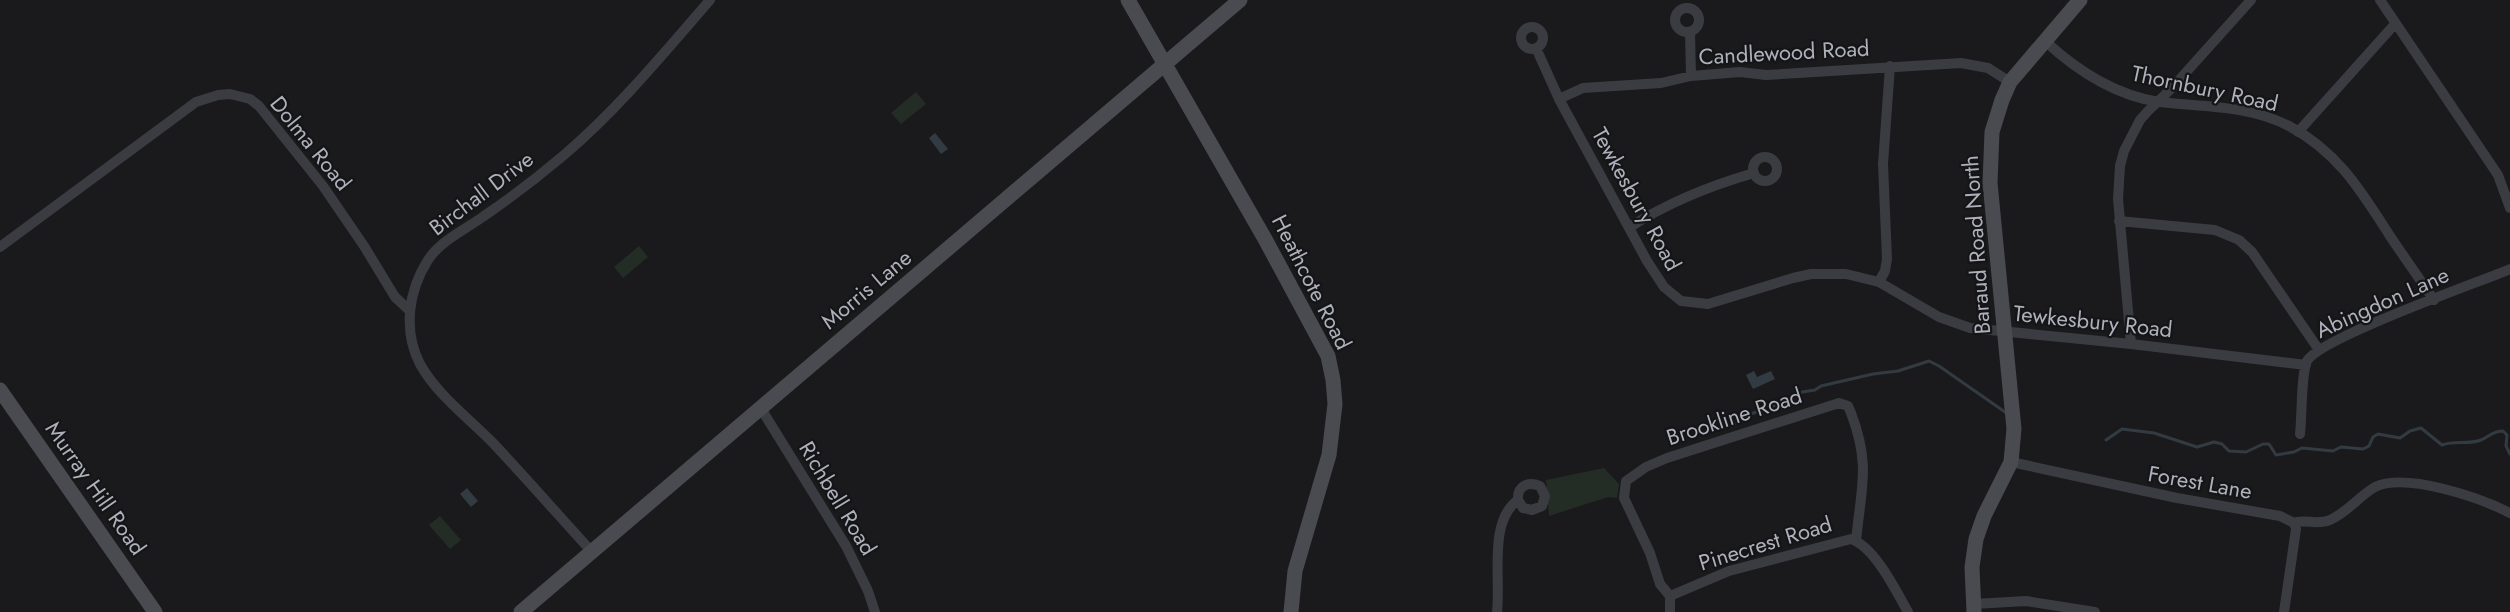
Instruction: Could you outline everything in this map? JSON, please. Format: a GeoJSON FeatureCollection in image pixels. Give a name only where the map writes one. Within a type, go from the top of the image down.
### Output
{"type":"FeatureCollection","features":[{"type":"Feature","properties":{"kind":"street","name":"Birchall Drive"},"geometry":{"type":"LineString","coordinates":[[592,552],[494,444],[428,378],[415,350],[409,310],[415,287],[428,259],[460,231],[519,191],[578,142],[616,106],[710,0]]}},
{"type":"Feature","properties":{"kind":"street","name":"Heathcote Road"},"geometry":{"type":"LineString","coordinates":[[1128,0],[1264,238],[1328,356],[1335,404],[1329,455],[1295,572],[1291,612]]}},
{"type":"Feature","properties":{"kind":"street","name":"Morris Lane"},"geometry":{"type":"LineString","coordinates":[[521,612],[1240,0]]}},
{"type":"Feature","properties":{"kind":"street","name":"Baraud Road North"},"geometry":{"type":"LineString","coordinates":[[1974,608],[1972,567],[1976,539],[2011,462],[2014,429],[1989,171],[1992,132],[2010,82],[2080,0]]}},
{"type":"Feature","properties":{"kind":"street"},"geometry":{"type":"LineString","coordinates":[[2131,344],[2119,221],[2118,180],[2124,151],[2140,120],[2251,0]]}},
{"type":"Feature","properties":{"kind":"street"},"geometry":{"type":"LineString","coordinates":[[2380,0],[2498,175],[2510,208]]}},
{"type":"Feature","properties":{"kind":"street"},"geometry":{"type":"LineString","coordinates":[[2298,132],[2396,24]]}},
{"type":"Feature","properties":{"kind":"street"},"geometry":{"type":"LineString","coordinates":[[1690,32],[1691,76]]}},
{"type":"Feature","properties":{"kind":"street","name":"Thornbury Road"},"geometry":{"type":"LineString","coordinates":[[2044,40],[2074,67],[2133,96],[2227,108],[2276,121],[2317,144],[2353,179],[2434,300]]}},
{"type":"Feature","properties":{"kind":"street","name":"Tewkesbury Road"},"geometry":{"type":"LineString","coordinates":[[1536,48],[1559,99],[1664,287],[1672,295],[1690,303],[1719,301],[1811,274],[1846,274],[1879,282],[1950,322],[1970,328],[2005,330],[2306,365]]}},
{"type":"Feature","properties":{"kind":"street","name":"Candlewood Road"},"geometry":{"type":"LineString","coordinates":[[1559,99],[1583,88],[1661,82],[1691,76],[1740,72],[1766,75],[1961,63],[1988,68],[2010,82]]}},
{"type":"Feature","properties":{"kind":"street"},"geometry":{"type":"LineString","coordinates":[[1879,282],[1885,271],[1887,259],[1883,164],[1890,66]]}},
{"type":"Feature","properties":{"kind":"street","name":"Dolma Road"},"geometry":{"type":"LineString","coordinates":[[0,247],[196,102],[230,94],[249,99],[271,118],[348,222],[395,297],[409,310]]}},
{"type":"Feature","properties":{"kind":"street"},"geometry":{"type":"LineString","coordinates":[[1630,227],[1675,201],[1754,173]]}},
{"type":"Feature","properties":{"kind":"street"},"geometry":{"type":"LineString","coordinates":[[2119,221],[2215,230],[2239,240],[2252,252],[2319,350]]}},
{"type":"Feature","properties":{"kind":"street","name":"Abingdon Lane"},"geometry":{"type":"LineString","coordinates":[[2300,434],[2306,365],[2319,350],[2354,332],[2510,269]]}},
{"type":"Feature","properties":{"kind":"street","name":"Murray Hill Road"},"geometry":{"type":"LineString","coordinates":[[0,390],[155,612]]}},
{"type":"Feature","properties":{"kind":"street","name":"Brookline Road"},"geometry":{"type":"LineString","coordinates":[[1670,596],[1660,584],[1650,553],[1624,498],[1626,481],[1636,473],[1666,458],[1839,403],[1848,406],[1864,457],[1864,482],[1857,541]]}},
{"type":"Feature","properties":{"kind":"street","name":"Richbell Road"},"geometry":{"type":"LineString","coordinates":[[760,407],[846,546],[868,591],[875,612]]}},
{"type":"Feature","properties":{"kind":"street","name":"Forest Lane"},"geometry":{"type":"LineString","coordinates":[[2011,462],[2177,498],[2280,516],[2294,523]]}},
{"type":"Feature","properties":{"kind":"street"},"geometry":{"type":"LineString","coordinates":[[2284,612],[2296,529],[2294,523],[2301,520],[2321,523],[2332,519],[2376,487],[2395,482],[2448,490],[2474,497],[2510,513]]}},
{"type":"Feature","properties":{"kind":"street"},"geometry":{"type":"LineString","coordinates":[[1497,612],[1500,532],[1506,512],[1518,500]]}},
{"type":"Feature","properties":{"kind":"street","name":"Pinecrest Road"},"geometry":{"type":"LineString","coordinates":[[1670,596],[1729,570],[1844,540],[1857,541],[1896,587],[1908,612]]}},
{"type":"Feature","properties":{"kind":"street"},"geometry":{"type":"LineString","coordinates":[[1670,596],[1670,612]]}},
{"type":"Feature","properties":{"kind":"street"},"geometry":{"type":"LineString","coordinates":[[1974,608],[2026,601],[2095,612]]}},
{"type":"Feature","properties":{"kind":"shaded area"},"geometry":{"type":"Polygon","coordinates":[[[916,92],[926,104],[901,124],[891,113],[916,92]]]}},
{"type":"Feature","properties":{"kind":"shaded area"},"geometry":{"type":"Polygon","coordinates":[[[935,133],[948,149],[941,154],[929,138],[935,133]]]}},
{"type":"Feature","properties":{"kind":"shaded area"},"geometry":{"type":"Polygon","coordinates":[[[639,246],[648,257],[623,278],[614,267],[639,246]]]}},
{"type":"Feature","properties":{"kind":"shaded area"},"geometry":{"type":"Polygon","coordinates":[[[1754,371],[1757,377],[1771,371],[1775,379],[1753,389],[1746,375],[1754,371]]]}},
{"type":"Feature","properties":{"kind":"shaded area"},"geometry":{"type":"Polygon","coordinates":[[[1604,468],[1619,484],[1617,498],[1608,497],[1549,516],[1546,480],[1604,468]]]}},
{"type":"Feature","properties":{"kind":"shaded area"},"geometry":{"type":"Polygon","coordinates":[[[467,488],[478,501],[471,507],[460,494],[467,488]]]}},
{"type":"Feature","properties":{"kind":"shaded area"},"geometry":{"type":"Polygon","coordinates":[[[440,516],[461,540],[450,549],[429,525],[440,516]]]}},
{"type":"Feature","properties":{"kind":"waterway"},"geometry":{"type":"LineString","coordinates":[[1727,425],[1733,425],[1748,415],[1782,403],[1802,392],[1873,374],[1898,371],[1929,361],[2005,412]]}},
{"type":"Feature","properties":{"kind":"waterway"},"geometry":{"type":"LineString","coordinates":[[2106,440],[2122,429],[2154,433],[2197,447],[2214,442],[2222,444],[2229,451],[2246,452],[2263,444],[2269,444],[2276,455],[2302,448],[2333,451],[2341,447],[2363,449],[2369,446],[2373,437],[2378,434],[2400,438],[2410,431],[2421,428],[2442,445],[2476,441],[2503,431],[2507,435],[2506,446],[2510,454]]}}]}
